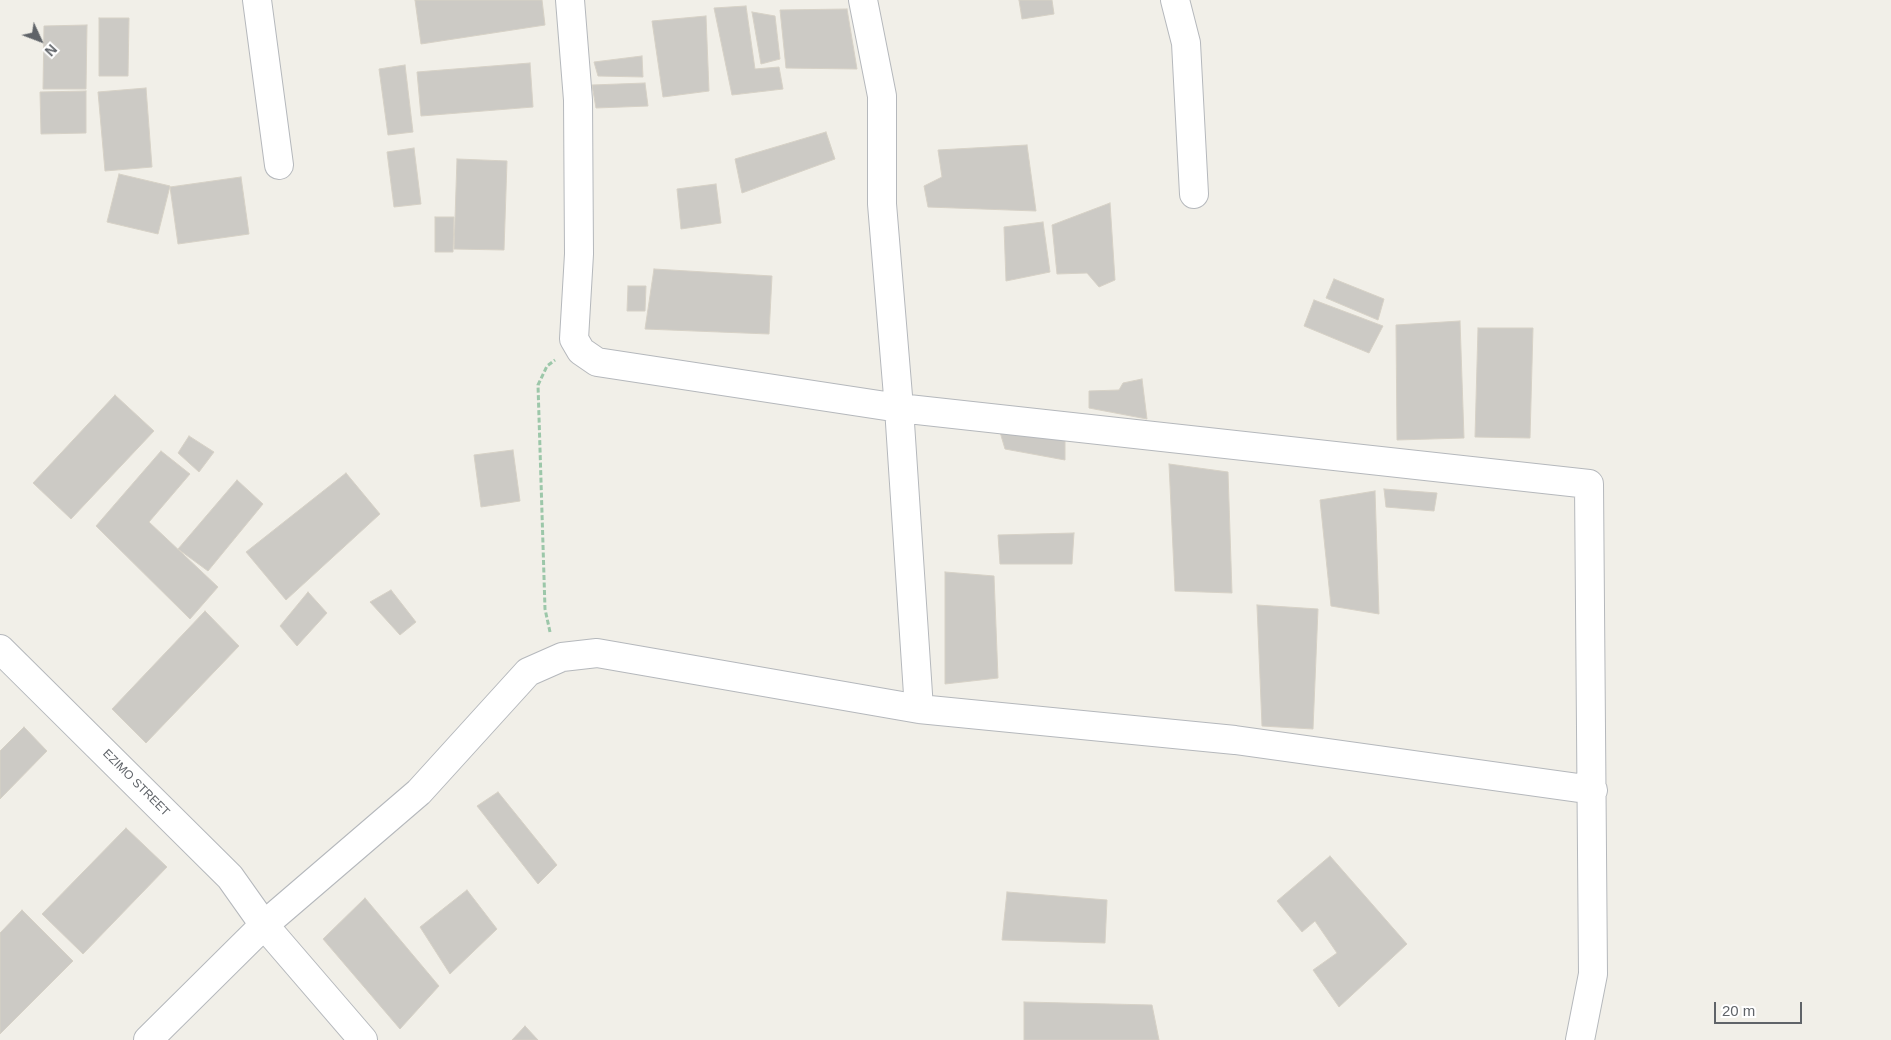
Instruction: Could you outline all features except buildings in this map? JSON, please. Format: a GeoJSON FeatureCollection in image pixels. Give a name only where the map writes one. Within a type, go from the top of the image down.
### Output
{"type":"FeatureCollection","features":[{"type":"Feature","properties":{"kind":"street"},"geometry":{"type":"LineString","coordinates":[[257,0],[279,164]]}},
{"type":"Feature","properties":{"kind":"street"},"geometry":{"type":"LineString","coordinates":[[570,0],[578,100],[579,254],[573,325],[574,339],[581,352],[597,362],[899,408],[1589,484],[1593,790],[1593,974],[1580,1040]]}},
{"type":"Feature","properties":{"kind":"street"},"geometry":{"type":"LineString","coordinates":[[863,0],[882,96],[882,204],[899,408],[919,709]]}},
{"type":"Feature","properties":{"kind":"street"},"geometry":{"type":"LineString","coordinates":[[1175,0],[1186,43],[1194,194]]}},
{"type":"Feature","properties":{"kind":"street","name":"EZIMO STREET"},"geometry":{"type":"LineString","coordinates":[[0,649],[230,877],[264,925],[363,1040]]}},
{"type":"Feature","properties":{"kind":"street"},"geometry":{"type":"LineString","coordinates":[[148,1040],[264,925],[420,792],[528,672],[556,660],[597,653],[919,709],[1235,740],[1593,790]]}},
{"type":"Feature","properties":{"kind":"path"},"geometry":{"type":"LineString","coordinates":[[556,660],[545,609],[538,385],[547,366],[576,344]]}}]}
